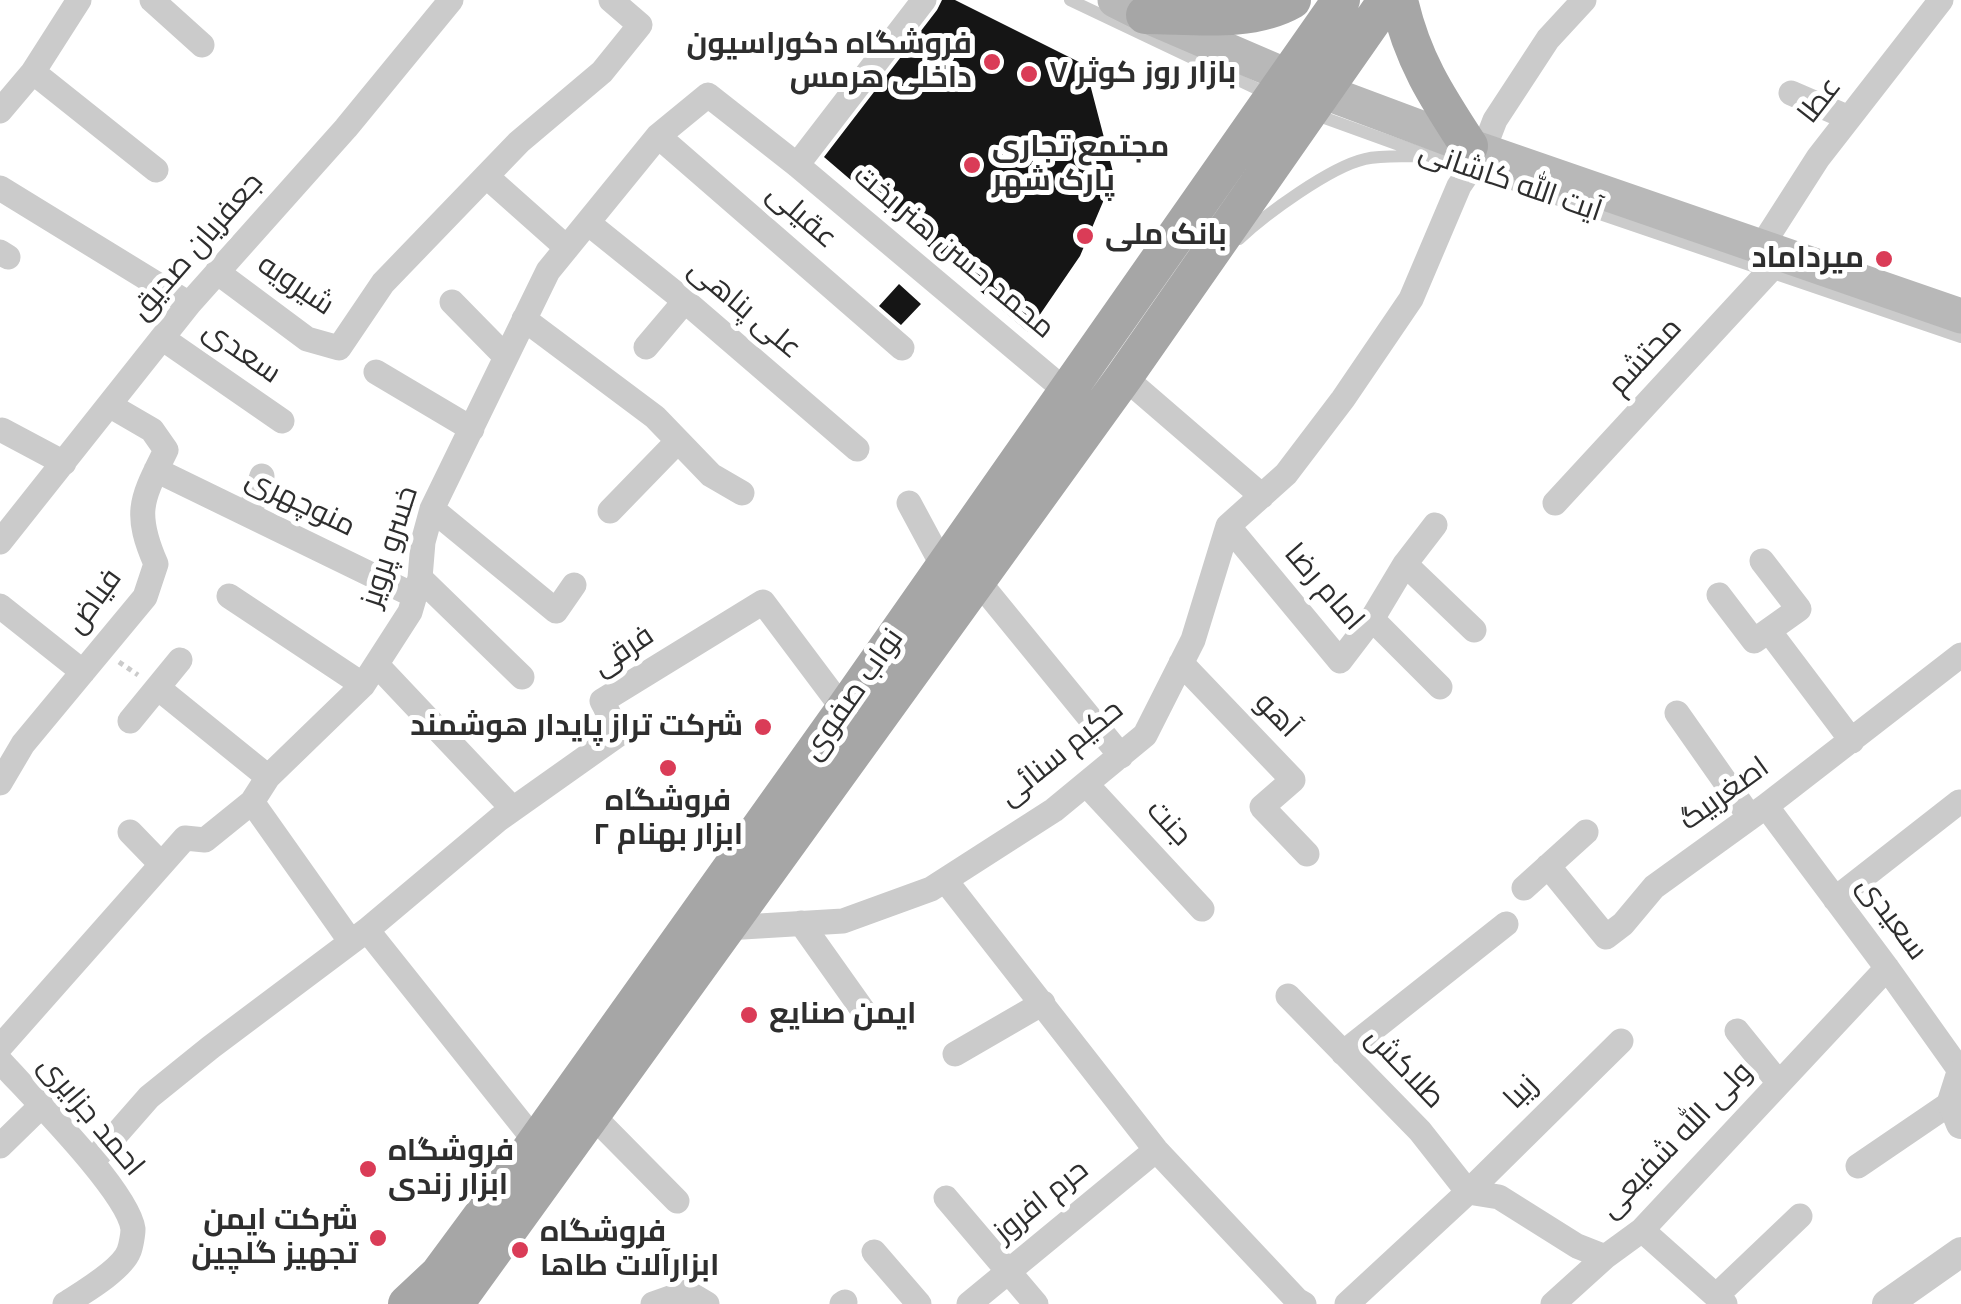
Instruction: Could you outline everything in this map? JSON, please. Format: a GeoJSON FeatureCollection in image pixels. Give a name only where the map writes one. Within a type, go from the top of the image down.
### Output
{"type":"FeatureCollection","features":[{"type":"Feature","properties":{"kind":"main road","name":"نواب صفوی"},"geometry":{"type":"LineString","coordinates":[[452,1304],[726,928],[961,574],[1068,392],[1341,0]]}},
{"type":"Feature","properties":{"kind":"main road","name":"نواب صفوی"},"geometry":{"type":"LineString","coordinates":[[408,1304],[439,1274],[536,1142],[844,710],[1124,377],[1387,0]]}},
{"type":"Feature","properties":{"kind":"main road"},"geometry":{"type":"LineString","coordinates":[[1399,0],[1406,32],[1430,86],[1474,156]]}},
{"type":"Feature","properties":{"kind":"main road"},"geometry":{"type":"LineString","coordinates":[[1130,8],[1226,15],[1278,3]]}},
{"type":"Feature","properties":{"kind":"main road","name":"آیت الله کاشانی"},"geometry":{"type":"LineString","coordinates":[[1130,8],[1315,102],[1771,258],[1961,316]]}},
{"type":"Feature","properties":{"kind":"street"},"geometry":{"type":"LineString","coordinates":[[0,111],[32,72],[79,0]]}},
{"type":"Feature","properties":{"kind":"street"},"geometry":{"type":"LineString","coordinates":[[152,0],[202,45]]}},
{"type":"Feature","properties":{"kind":"street","name":"جعفریان صدیق"},"geometry":{"type":"LineString","coordinates":[[0,542],[189,304],[346,128],[451,0]]}},
{"type":"Feature","properties":{"kind":"street"},"geometry":{"type":"LineString","coordinates":[[567,248],[486,176],[519,142],[602,72],[640,25],[611,0]]}},
{"type":"Feature","properties":{"kind":"street"},"geometry":{"type":"LineString","coordinates":[[796,165],[924,0]]}},
{"type":"Feature","properties":{"kind":"street"},"geometry":{"type":"LineString","coordinates":[[1228,526],[1286,474],[1411,299],[1474,156],[1548,39],[1584,0]]}},
{"type":"Feature","properties":{"kind":"street","name":"عطا"},"geometry":{"type":"LineString","coordinates":[[1771,258],[1818,158],[1940,0]]}},
{"type":"Feature","properties":{"kind":"street"},"geometry":{"type":"LineString","coordinates":[[32,72],[156,170]]}},
{"type":"Feature","properties":{"kind":"street"},"geometry":{"type":"LineString","coordinates":[[1790,93],[1849,118]]}},
{"type":"Feature","properties":{"kind":"street","name":"خسرو پرویز"},"geometry":{"type":"LineString","coordinates":[[0,1047],[185,838],[205,840],[252,802],[268,776],[370,675],[410,612],[418,587],[422,542],[432,510],[548,271],[658,136],[708,95],[796,165]]}},
{"type":"Feature","properties":{"kind":"street","name":"عقیلی"},"geometry":{"type":"LineString","coordinates":[[658,136],[902,348]]}},
{"type":"Feature","properties":{"kind":"street","name":"محمد حسن هنر بخت"},"geometry":{"type":"LineString","coordinates":[[796,165],[1068,392]]}},
{"type":"Feature","properties":{"kind":"street","name":"شیرویه"},"geometry":{"type":"LineString","coordinates":[[217,272],[308,339],[340,348],[384,283],[486,176]]}},
{"type":"Feature","properties":{"kind":"street"},"geometry":{"type":"LineString","coordinates":[[0,188],[189,304]]}},
{"type":"Feature","properties":{"kind":"street","name":"علی پناهی"},"geometry":{"type":"LineString","coordinates":[[588,223],[857,449]]}},
{"type":"Feature","properties":{"kind":"street","name":"محتشم"},"geometry":{"type":"LineString","coordinates":[[1555,503],[1771,258]]}},
{"type":"Feature","properties":{"kind":"street"},"geometry":{"type":"LineString","coordinates":[[646,347],[684,301]]}},
{"type":"Feature","properties":{"kind":"street"},"geometry":{"type":"LineString","coordinates":[[452,302],[506,356]]}},
{"type":"Feature","properties":{"kind":"street"},"geometry":{"type":"LineString","coordinates":[[524,318],[655,417],[712,475],[742,494]]}},
{"type":"Feature","properties":{"kind":"street","name":"سعدی"},"geometry":{"type":"LineString","coordinates":[[162,338],[282,421]]}},
{"type":"Feature","properties":{"kind":"street"},"geometry":{"type":"LineString","coordinates":[[376,372],[472,429]]}},
{"type":"Feature","properties":{"kind":"street"},"geometry":{"type":"LineString","coordinates":[[1124,377],[1262,496]]}},
{"type":"Feature","properties":{"kind":"street","name":"فیاض"},"geometry":{"type":"LineString","coordinates":[[0,782],[23,744],[144,597],[156,564],[140,513],[166,450],[152,430],[109,405]]}},
{"type":"Feature","properties":{"kind":"street"},"geometry":{"type":"LineString","coordinates":[[2,430],[64,463]]}},
{"type":"Feature","properties":{"kind":"street"},"geometry":{"type":"LineString","coordinates":[[610,511],[677,442]]}},
{"type":"Feature","properties":{"kind":"street","name":"منوچهری"},"geometry":{"type":"LineString","coordinates":[[156,470],[249,516],[418,587],[522,677]]}},
{"type":"Feature","properties":{"kind":"street"},"geometry":{"type":"LineString","coordinates":[[249,516],[262,476]]}},
{"type":"Feature","properties":{"kind":"street"},"geometry":{"type":"LineString","coordinates":[[910,503],[961,574],[1121,756]]}},
{"type":"Feature","properties":{"kind":"street"},"geometry":{"type":"LineString","coordinates":[[432,510],[556,611],[574,585]]}},
{"type":"Feature","properties":{"kind":"street","name":"امام رضا"},"geometry":{"type":"LineString","coordinates":[[1228,526],[1340,661],[1435,525]]}},
{"type":"Feature","properties":{"kind":"street","name":"حکیم سنائی"},"geometry":{"type":"LineString","coordinates":[[726,928],[842,921],[932,888],[1054,810],[1146,736],[1193,640],[1228,526]]}},
{"type":"Feature","properties":{"kind":"street"},"geometry":{"type":"LineString","coordinates":[[1720,595],[1754,641],[1798,609],[1762,561]]}},
{"type":"Feature","properties":{"kind":"street"},"geometry":{"type":"LineString","coordinates":[[1406,564],[1474,630]]}},
{"type":"Feature","properties":{"kind":"street"},"geometry":{"type":"LineString","coordinates":[[229,596],[370,675],[513,808]]}},
{"type":"Feature","properties":{"kind":"street","name":"فرقی"},"geometry":{"type":"LineString","coordinates":[[92,1162],[149,1098],[211,1046],[359,936],[513,808],[619,734],[602,701],[763,602],[844,710]]}},
{"type":"Feature","properties":{"kind":"street"},"geometry":{"type":"LineString","coordinates":[[0,606],[82,672]]}},
{"type":"Feature","properties":{"kind":"street"},"geometry":{"type":"LineString","coordinates":[[1372,619],[1440,687]]}},
{"type":"Feature","properties":{"kind":"street"},"geometry":{"type":"LineString","coordinates":[[1769,631],[1852,741]]}},
{"type":"Feature","properties":{"kind":"street","name":"اصغربیگ"},"geometry":{"type":"LineString","coordinates":[[1548,866],[1606,938],[1654,887],[1961,655]]}},
{"type":"Feature","properties":{"kind":"street"},"geometry":{"type":"LineString","coordinates":[[130,721],[180,660]]}},
{"type":"Feature","properties":{"kind":"street","name":"آهو"},"geometry":{"type":"LineString","coordinates":[[1181,664],[1292,780],[1262,807],[1307,854]]}},
{"type":"Feature","properties":{"kind":"street"},"geometry":{"type":"LineString","coordinates":[[158,688],[268,776]]}},
{"type":"Feature","properties":{"kind":"street","name":"سعیدی"},"geometry":{"type":"LineString","coordinates":[[1677,712],[1758,812],[1835,898],[1888,968],[1959,1093]]}},
{"type":"Feature","properties":{"kind":"street","name":"جنت"},"geometry":{"type":"LineString","coordinates":[[1086,784],[1202,909]]}},
{"type":"Feature","properties":{"kind":"street"},"geometry":{"type":"LineString","coordinates":[[252,802],[359,936],[536,1142]]}},
{"type":"Feature","properties":{"kind":"street"},"geometry":{"type":"LineString","coordinates":[[1835,898],[1959,802]]}},
{"type":"Feature","properties":{"kind":"street"},"geometry":{"type":"LineString","coordinates":[[130,832],[162,864]]}},
{"type":"Feature","properties":{"kind":"street"},"geometry":{"type":"LineString","coordinates":[[1524,888],[1586,832]]}},
{"type":"Feature","properties":{"kind":"street"},"geometry":{"type":"LineString","coordinates":[[945,880],[1156,1150],[1304,1304]]}},
{"type":"Feature","properties":{"kind":"street"},"geometry":{"type":"LineString","coordinates":[[801,923],[867,1016]]}},
{"type":"Feature","properties":{"kind":"street"},"geometry":{"type":"LineString","coordinates":[[1343,1053],[1506,924]]}},
{"type":"Feature","properties":{"kind":"street","name":"ولی الله شفیعی"},"geometry":{"type":"LineString","coordinates":[[1468,1192],[1499,1197],[1577,1246],[1605,1258],[1642,1230],[1888,968]]}},
{"type":"Feature","properties":{"kind":"street","name":"طلاکش"},"geometry":{"type":"LineString","coordinates":[[1288,996],[1420,1130],[1468,1192]]}},
{"type":"Feature","properties":{"kind":"street"},"geometry":{"type":"LineString","coordinates":[[954,1054],[1043,1003]]}},
{"type":"Feature","properties":{"kind":"street"},"geometry":{"type":"LineString","coordinates":[[1736,1031],[1779,1083]]}},
{"type":"Feature","properties":{"kind":"street","name":"زیبا"},"geometry":{"type":"LineString","coordinates":[[1468,1192],[1621,1040]]}},
{"type":"Feature","properties":{"kind":"street","name":"احمد جزایری"},"geometry":{"type":"LineString","coordinates":[[0,1061],[92,1162],[118,1196],[133,1228],[129,1254],[102,1280],[64,1304]]}},
{"type":"Feature","properties":{"kind":"street"},"geometry":{"type":"LineString","coordinates":[[1858,1166],[1959,1093]]}},
{"type":"Feature","properties":{"kind":"street"},"geometry":{"type":"LineString","coordinates":[[0,1146],[40,1106]]}},
{"type":"Feature","properties":{"kind":"street"},"geometry":{"type":"LineString","coordinates":[[590,1114],[677,1201]]}},
{"type":"Feature","properties":{"kind":"street","name":"حرم افروز"},"geometry":{"type":"LineString","coordinates":[[969,1304],[1156,1150]]}},
{"type":"Feature","properties":{"kind":"street"},"geometry":{"type":"LineString","coordinates":[[1347,1304],[1468,1192]]}},
{"type":"Feature","properties":{"kind":"street"},"geometry":{"type":"LineString","coordinates":[[946,1198],[1036,1304]]}},
{"type":"Feature","properties":{"kind":"street"},"geometry":{"type":"LineString","coordinates":[[1642,1230],[1721,1300],[1800,1216]]}},
{"type":"Feature","properties":{"kind":"street"},"geometry":{"type":"LineString","coordinates":[[874,1252],[919,1304]]}},
{"type":"Feature","properties":{"kind":"street"},"geometry":{"type":"LineString","coordinates":[[1888,1304],[1961,1252]]}},
{"type":"Feature","properties":{"kind":"street"},"geometry":{"type":"LineString","coordinates":[[1553,1304],[1605,1258]]}},
{"type":"Feature","properties":{"kind":"street"},"geometry":{"type":"LineString","coordinates":[[653,1304],[688,1292],[708,1304]]}},
{"type":"Feature","properties":{"kind":"lane","name":"آیت الله کاشانی"},"geometry":{"type":"LineString","coordinates":[[1070,0],[1280,86]]}},
{"type":"Feature","properties":{"kind":"lane","name":"آیت الله کاشانی"},"geometry":{"type":"LineString","coordinates":[[1315,102],[1428,155],[1474,156]]}},
{"type":"Feature","properties":{"kind":"lane"},"geometry":{"type":"LineString","coordinates":[[1184,291],[1258,220],[1326,176],[1364,159],[1428,155]]}},
{"type":"Feature","properties":{"kind":"lane","name":"آیت الله کاشانی"},"geometry":{"type":"LineString","coordinates":[[1771,258],[1961,338]]}},
{"type":"Feature","properties":{"kind":"path"},"geometry":{"type":"LineString","coordinates":[[101,650],[158,688]]}},
{"type":"Feature","properties":{"kind":"building","name":"مجتمع تجاری پارک شهر"},"geometry":{"type":"Polygon","coordinates":[[[942,0],[955,0],[1085,65],[1114,176],[1080,256],[1028,332],[824,157],[942,0]]]}},
{"type":"Feature","properties":{"kind":"building"},"geometry":{"type":"Polygon","coordinates":[[[899,284],[921,304],[901,325],[879,306],[899,284]]]}},
{"type":"Feature","properties":{"kind":"place","name":"فروشگاه دکوراسیون داخلی هرمس"},"geometry":{"type":"Point","coordinates":[992,62]}},
{"type":"Feature","properties":{"kind":"place","name":"بازار روز کوثر ۷"},"geometry":{"type":"Point","coordinates":[1029,74]}},
{"type":"Feature","properties":{"kind":"place","name":"مجتمع تجاری پارک شهر"},"geometry":{"type":"Point","coordinates":[972,165]}},
{"type":"Feature","properties":{"kind":"place","name":"بانک ملی"},"geometry":{"type":"Point","coordinates":[1085,236]}},
{"type":"Feature","properties":{"kind":"place","name":"میرداماد"},"geometry":{"type":"Point","coordinates":[1884,259]}},
{"type":"Feature","properties":{"kind":"place","name":"شرکت تراز پایدار هوشمند"},"geometry":{"type":"Point","coordinates":[763,727]}},
{"type":"Feature","properties":{"kind":"place","name":"فروشگاه ابزار بهنام ۲"},"geometry":{"type":"Point","coordinates":[668,768]}},
{"type":"Feature","properties":{"kind":"place","name":"ایمن صنایع"},"geometry":{"type":"Point","coordinates":[749,1015]}},
{"type":"Feature","properties":{"kind":"place","name":"فروشگاه ابزار زندی"},"geometry":{"type":"Point","coordinates":[368,1169]}},
{"type":"Feature","properties":{"kind":"place","name":"شرکت ایمن تجهیز گلچین"},"geometry":{"type":"Point","coordinates":[378,1238]}},
{"type":"Feature","properties":{"kind":"place","name":"فروشگاه ابزارآلات طاها"},"geometry":{"type":"Point","coordinates":[520,1250]}}]}
